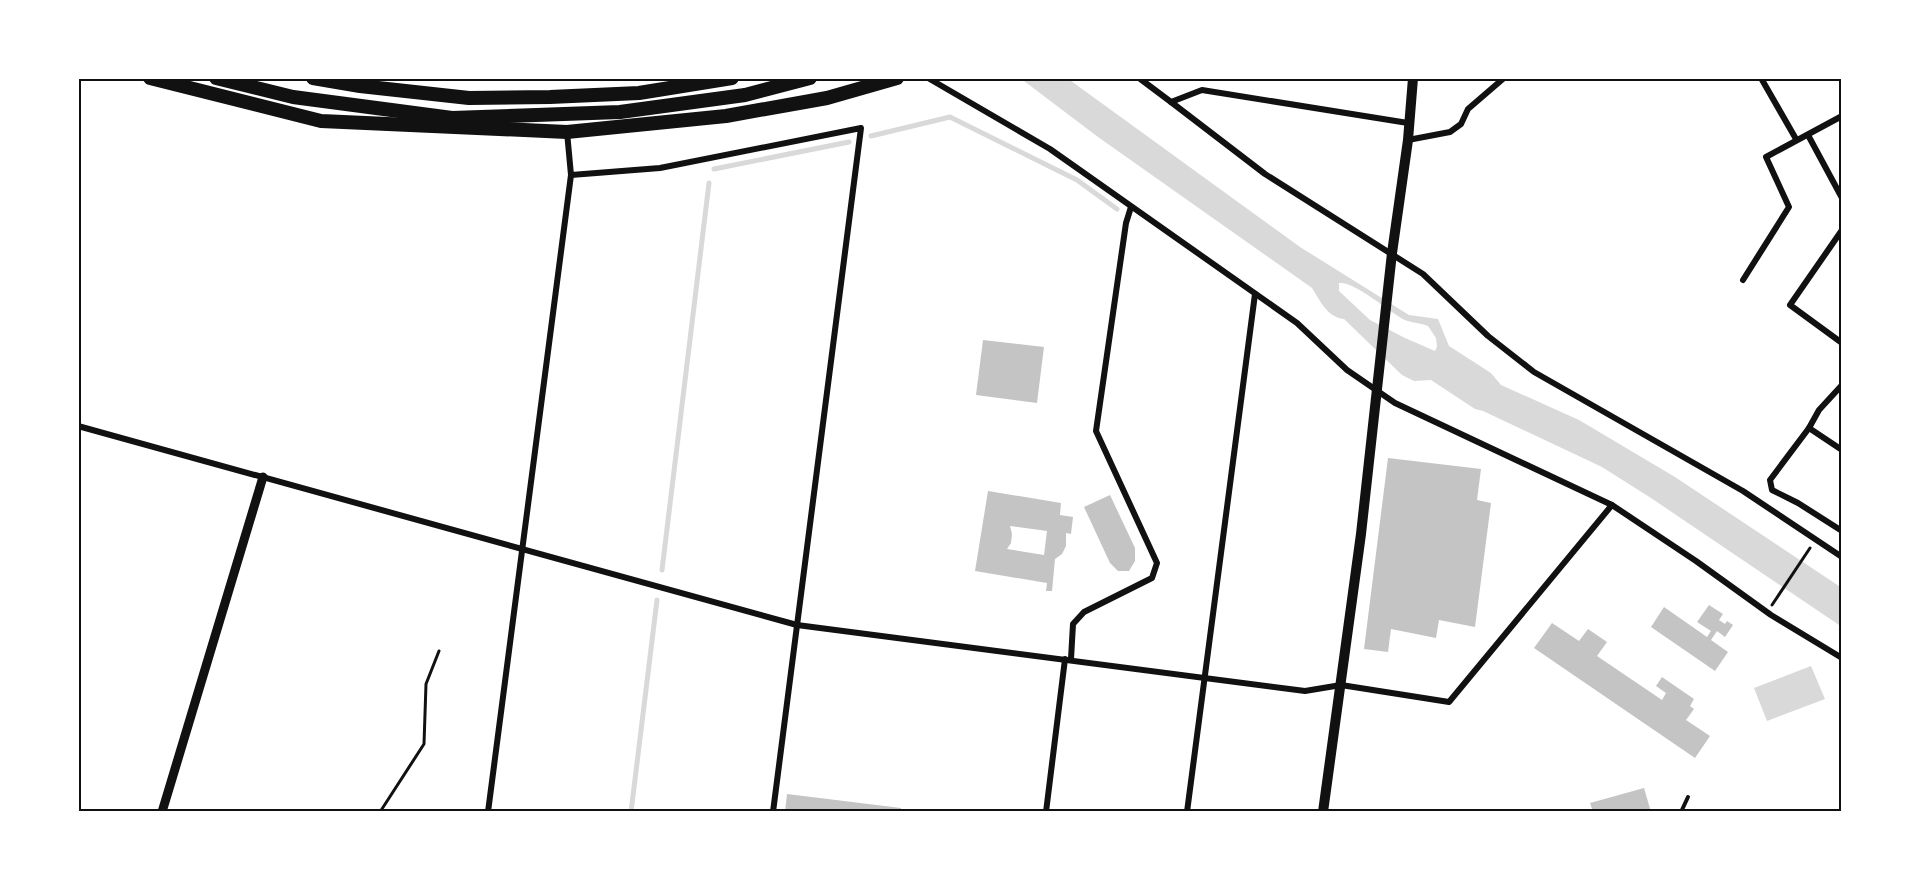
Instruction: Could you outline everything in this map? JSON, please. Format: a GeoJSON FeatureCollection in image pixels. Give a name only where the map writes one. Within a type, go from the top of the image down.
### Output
{"type":"FeatureCollection","features":[{"type":"Feature","properties":{"kind":"highway"},"geometry":{"type":"LineString","coordinates":[[150,78],[321,121],[567,132],[726,116],[828,98],[897,78]]}},
{"type":"Feature","properties":{"kind":"highway"},"geometry":{"type":"LineString","coordinates":[[216,78],[293,97],[452,117],[620,112],[745,94],[810,78]]}},
{"type":"Feature","properties":{"kind":"highway"},"geometry":{"type":"LineString","coordinates":[[313,78],[360,86],[469,98],[639,93],[732,78]]}},
{"type":"Feature","properties":{"kind":"main road"},"geometry":{"type":"LineString","coordinates":[[1323,812],[1341,685],[1391,258],[1408,140],[1413,78]]}},
{"type":"Feature","properties":{"kind":"street"},"geometry":{"type":"LineString","coordinates":[[928,78],[1050,149],[1297,323],[1347,370],[1377,391],[1403,407],[1612,505],[1771,615],[1842,658]]}},
{"type":"Feature","properties":{"kind":"street"},"geometry":{"type":"LineString","coordinates":[[1139,78],[1265,174],[1391,258],[1423,274],[1488,336],[1534,372],[1743,490],[1842,557]]}},
{"type":"Feature","properties":{"kind":"street"},"geometry":{"type":"LineString","coordinates":[[1408,140],[1450,132],[1461,124],[1468,109],[1504,78]]}},
{"type":"Feature","properties":{"kind":"street"},"geometry":{"type":"LineString","coordinates":[[1761,78],[1796,139]]}},
{"type":"Feature","properties":{"kind":"street"},"geometry":{"type":"LineString","coordinates":[[1171,102],[1202,90],[1408,123]]}},
{"type":"Feature","properties":{"kind":"street"},"geometry":{"type":"LineString","coordinates":[[1743,280],[1789,207],[1766,157],[1842,116]]}},
{"type":"Feature","properties":{"kind":"street"},"geometry":{"type":"LineString","coordinates":[[571,175],[660,168],[861,128],[774,812]]}},
{"type":"Feature","properties":{"kind":"street"},"geometry":{"type":"LineString","coordinates":[[488,812],[571,175],[567,132]]}},
{"type":"Feature","properties":{"kind":"street"},"geometry":{"type":"LineString","coordinates":[[1808,135],[1842,198]]}},
{"type":"Feature","properties":{"kind":"street"},"geometry":{"type":"LineString","coordinates":[[1046,812],[1073,624],[1084,612],[1152,578],[1157,562],[1096,431],[1126,223],[1131,207]]}},
{"type":"Feature","properties":{"kind":"street"},"geometry":{"type":"LineString","coordinates":[[1842,230],[1790,305],[1842,343]]}},
{"type":"Feature","properties":{"kind":"street"},"geometry":{"type":"LineString","coordinates":[[1187,812],[1255,294]]}},
{"type":"Feature","properties":{"kind":"street"},"geometry":{"type":"LineString","coordinates":[[1842,385],[1819,410],[1809,428],[1770,480],[1772,490],[1842,531]]}},
{"type":"Feature","properties":{"kind":"street"},"geometry":{"type":"LineString","coordinates":[[78,426],[797,625],[1305,691],[1341,685],[1449,702],[1612,505]]}},
{"type":"Feature","properties":{"kind":"street"},"geometry":{"type":"LineString","coordinates":[[1809,428],[1842,450]]}},
{"type":"Feature","properties":{"kind":"street"},"geometry":{"type":"LineString","coordinates":[[162,812],[263,477]]}},
{"type":"Feature","properties":{"kind":"lane"},"geometry":{"type":"LineString","coordinates":[[1681,812],[1688,796]]}},
{"type":"Feature","properties":{"kind":"path"},"geometry":{"type":"LineString","coordinates":[[1771,606],[1814,543]]}},
{"type":"Feature","properties":{"kind":"path"},"geometry":{"type":"LineString","coordinates":[[380,812],[424,744],[426,684],[439,651]]}},
{"type":"Feature","properties":{"kind":"shaded area"},"geometry":{"type":"Polygon","coordinates":[[[1020,78],[1067,78],[1300,247],[1409,315],[1438,319],[1449,346],[1491,373],[1501,385],[1579,420],[1675,477],[1842,588],[1842,627],[1602,467],[1475,409],[1431,380],[1414,381],[1402,375],[1344,319],[1329,312],[1312,288],[1098,137],[1020,78]],[[1339,283],[1339,291],[1370,320],[1435,351],[1436,338],[1428,326],[1405,320],[1363,292],[1339,283]]]}},
{"type":"Feature","properties":{"kind":"shaded area"},"geometry":{"type":"Polygon","coordinates":[[[1811,666],[1825,699],[1767,721],[1754,688],[1811,666]]]}},
{"type":"Feature","properties":{"kind":"building"},"geometry":{"type":"Polygon","coordinates":[[[983,340],[1044,347],[1037,403],[976,395],[983,340]]]}},
{"type":"Feature","properties":{"kind":"building"},"geometry":{"type":"Polygon","coordinates":[[[1388,458],[1481,469],[1477,500],[1491,503],[1475,627],[1439,620],[1436,638],[1391,629],[1388,652],[1364,649],[1388,458]]]}},
{"type":"Feature","properties":{"kind":"building"},"geometry":{"type":"Polygon","coordinates":[[[988,491],[1061,503],[1060,515],[1073,517],[1071,534],[1066,533],[1066,546],[1062,554],[1055,559],[1052,591],[1046,591],[1047,583],[975,571],[988,491]],[[1010,526],[1011,543],[1007,549],[1044,555],[1047,531],[1010,526]]]}},
{"type":"Feature","properties":{"kind":"building"},"geometry":{"type":"Polygon","coordinates":[[[1110,495],[1135,548],[1135,561],[1129,571],[1118,571],[1110,563],[1084,507],[1110,495]]]}},
{"type":"Feature","properties":{"kind":"building"},"geometry":{"type":"Polygon","coordinates":[[[1709,605],[1723,614],[1719,620],[1733,625],[1725,637],[1717,631],[1711,640],[1728,652],[1715,671],[1651,627],[1664,607],[1707,637],[1711,631],[1697,622],[1709,605]]]}},
{"type":"Feature","properties":{"kind":"building"},"geometry":{"type":"Polygon","coordinates":[[[1552,623],[1579,641],[1588,629],[1607,642],[1597,656],[1662,700],[1666,693],[1656,686],[1662,677],[1694,699],[1690,706],[1694,709],[1686,720],[1710,736],[1695,758],[1534,648],[1552,623]]]}},
{"type":"Feature","properties":{"kind":"building"},"geometry":{"type":"Polygon","coordinates":[[[1644,788],[1651,812],[1593,812],[1590,803],[1644,788]]]}},
{"type":"Feature","properties":{"kind":"building"},"geometry":{"type":"Polygon","coordinates":[[[787,794],[901,808],[901,812],[785,812],[787,794]]]}},
{"type":"Feature","properties":{"kind":"waterway"},"geometry":{"type":"LineString","coordinates":[[871,136],[950,117],[1077,180],[1117,209]]}},
{"type":"Feature","properties":{"kind":"waterway"},"geometry":{"type":"LineString","coordinates":[[714,169],[849,142]]}},
{"type":"Feature","properties":{"kind":"waterway"},"geometry":{"type":"LineString","coordinates":[[662,570],[709,183]]}},
{"type":"Feature","properties":{"kind":"waterway"},"geometry":{"type":"LineString","coordinates":[[631,812],[657,600]]}}]}
